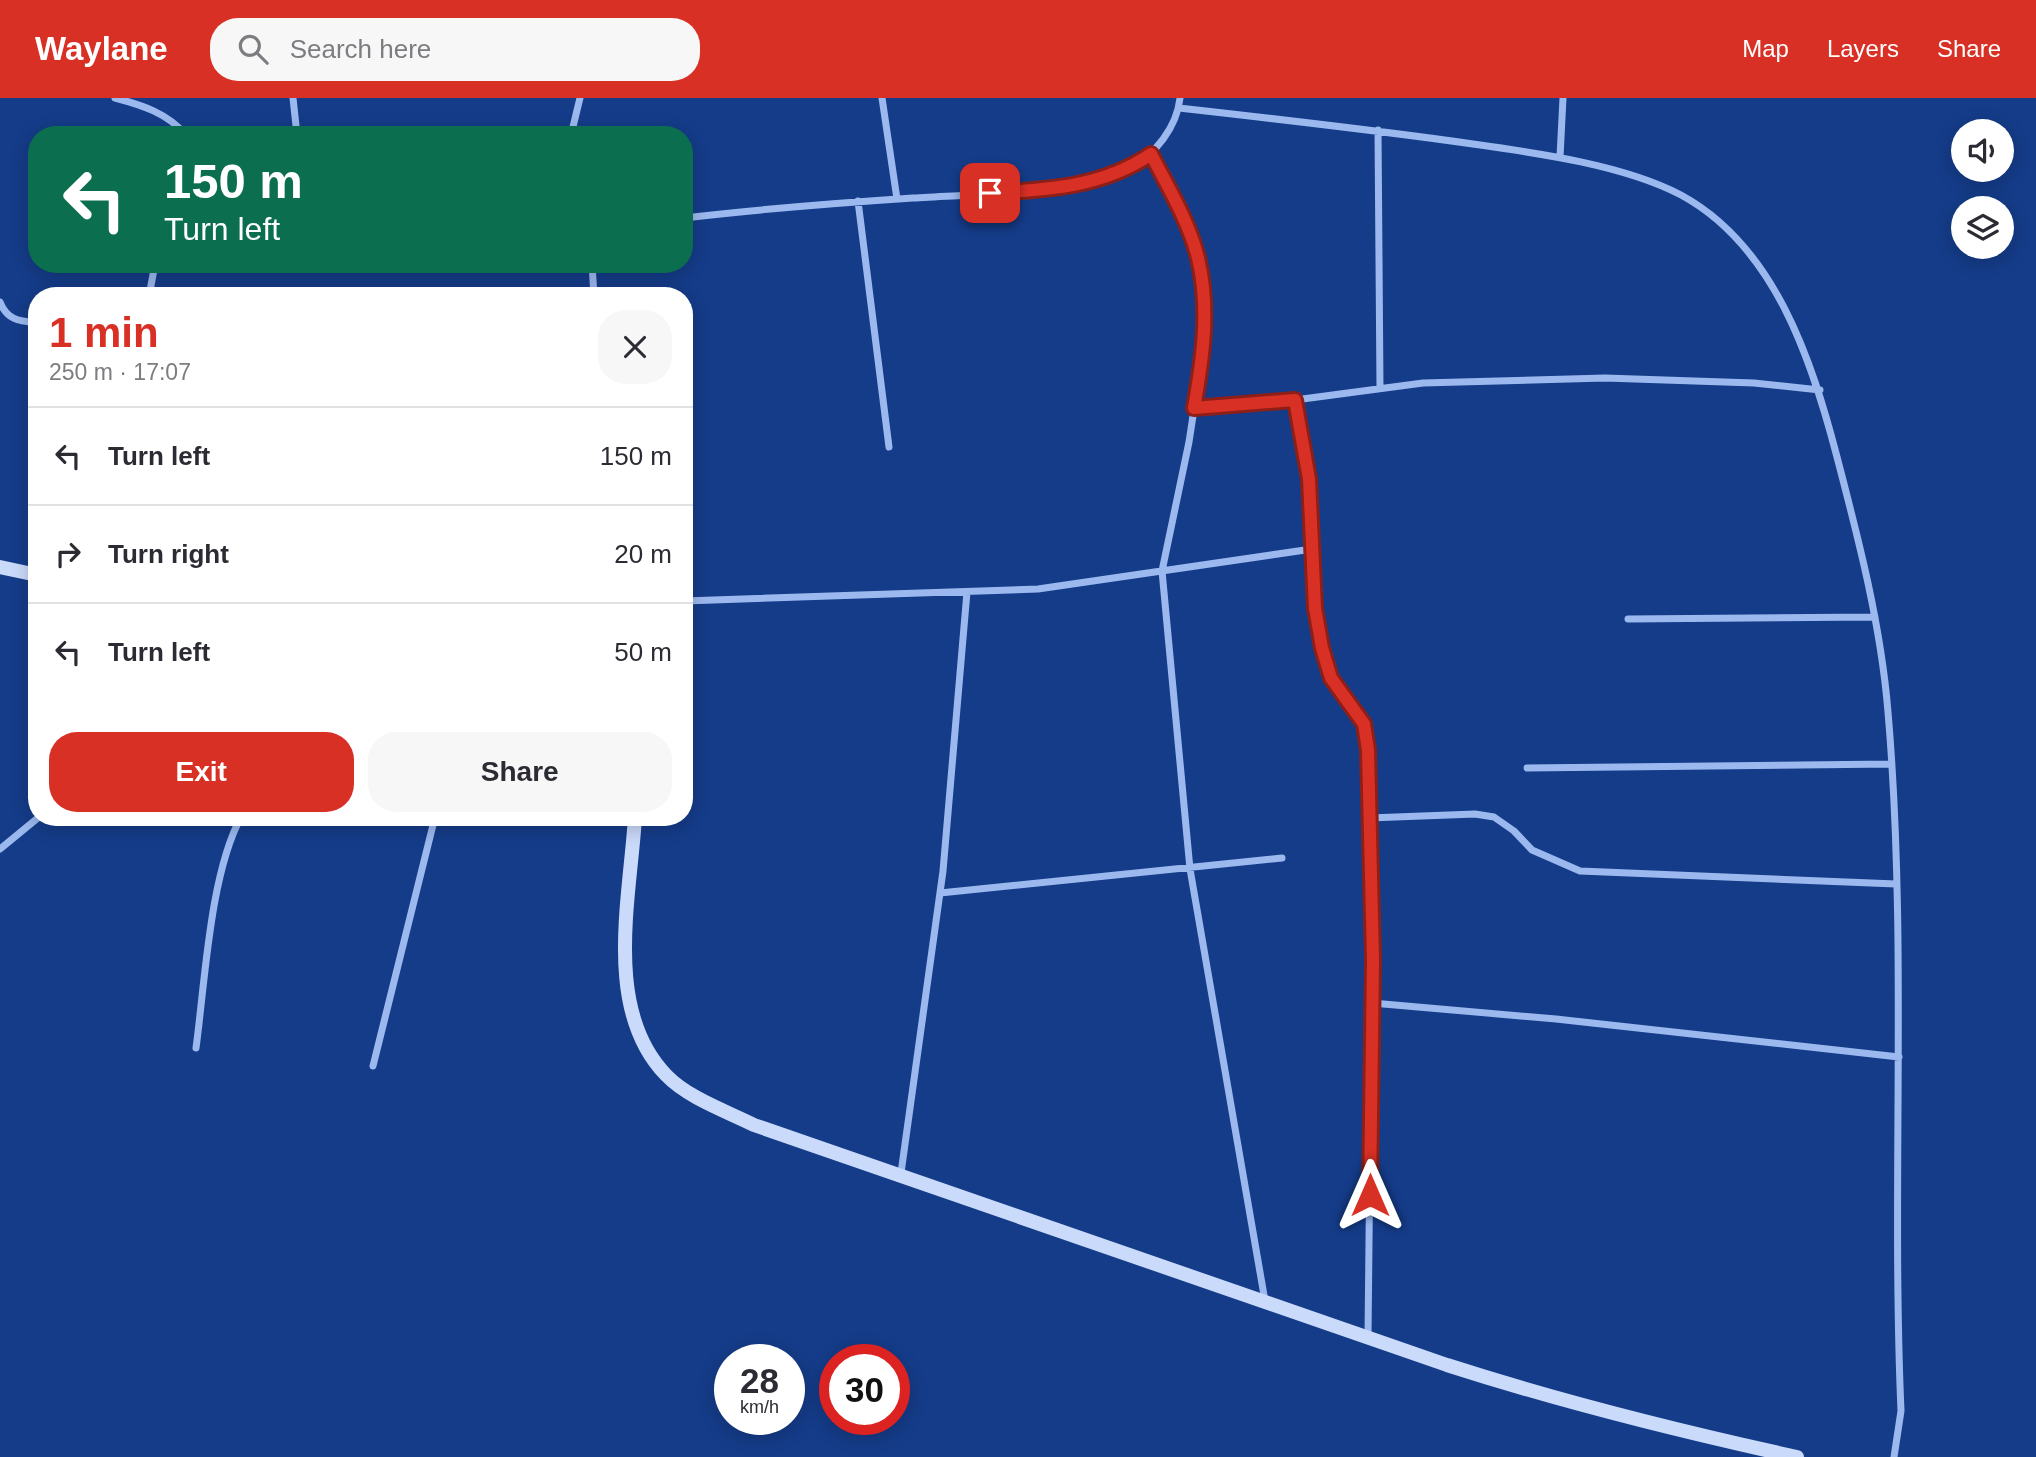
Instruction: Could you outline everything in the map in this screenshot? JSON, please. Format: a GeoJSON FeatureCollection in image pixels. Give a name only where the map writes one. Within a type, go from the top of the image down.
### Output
{"type":"FeatureCollection","features":[{"type":"Feature","properties":{"kind":"street"},"geometry":{"type":"LineString","coordinates":[[116,98],[141,105],[170,119],[177,126]]}},
{"type":"Feature","properties":{"kind":"street"},"geometry":{"type":"LineString","coordinates":[[292,98],[297,126]]}},
{"type":"Feature","properties":{"kind":"street"},"geometry":{"type":"LineString","coordinates":[[572,126],[580,98]]}},
{"type":"Feature","properties":{"kind":"street"},"geometry":{"type":"LineString","coordinates":[[882,98],[897,199]]}},
{"type":"Feature","properties":{"kind":"street"},"geometry":{"type":"LineString","coordinates":[[693,217],[858,201],[1013,192],[1097,182],[1128,170],[1151,154],[1168,131],[1179,108],[1180,98]]}},
{"type":"Feature","properties":{"kind":"street"},"geometry":{"type":"LineString","coordinates":[[1560,157],[1563,98]]}},
{"type":"Feature","properties":{"kind":"street"},"geometry":{"type":"LineString","coordinates":[[1179,108],[1378,131],[1560,157],[1678,193],[1711,214],[1745,247],[1778,298],[1820,390],[1875,617],[1888,712],[1896,884],[1899,1057],[1901,1411],[1894,1457]]}},
{"type":"Feature","properties":{"kind":"street"},"geometry":{"type":"LineString","coordinates":[[1378,131],[1380,388]]}},
{"type":"Feature","properties":{"kind":"street"},"geometry":{"type":"LineString","coordinates":[[1151,154],[1198,255],[1205,296],[1204,344],[1194,408],[1162,571],[1190,869],[1265,1302]]}},
{"type":"Feature","properties":{"kind":"street"},"geometry":{"type":"LineString","coordinates":[[858,201],[889,447]]}},
{"type":"Feature","properties":{"kind":"street"},"geometry":{"type":"LineString","coordinates":[[0,302],[4,313],[16,320],[28,322]]}},
{"type":"Feature","properties":{"kind":"street"},"geometry":{"type":"LineString","coordinates":[[1194,408],[1295,400],[1423,383],[1605,378],[1754,383],[1820,390]]}},
{"type":"Feature","properties":{"kind":"street"},"geometry":{"type":"LineString","coordinates":[[1295,400],[1309,479],[1312,549],[1322,648],[1331,678],[1364,724],[1368,750],[1372,1003],[1368,1338]]}},
{"type":"Feature","properties":{"kind":"street"},"geometry":{"type":"LineString","coordinates":[[693,601],[1038,589],[1312,549]]}},
{"type":"Feature","properties":{"kind":"street"},"geometry":{"type":"LineString","coordinates":[[0,567],[28,573]]}},
{"type":"Feature","properties":{"kind":"street"},"geometry":{"type":"LineString","coordinates":[[901,1173],[940,893],[967,592]]}},
{"type":"Feature","properties":{"kind":"street"},"geometry":{"type":"LineString","coordinates":[[1628,619],[1875,617]]}},
{"type":"Feature","properties":{"kind":"street"},"geometry":{"type":"LineString","coordinates":[[1527,768],[1891,765]]}},
{"type":"Feature","properties":{"kind":"street"},"geometry":{"type":"LineString","coordinates":[[1369,818],[1475,814],[1494,817],[1514,831],[1532,850],[1580,871],[1896,884]]}},
{"type":"Feature","properties":{"kind":"street"},"geometry":{"type":"LineString","coordinates":[[0,849],[29,826]]}},
{"type":"Feature","properties":{"kind":"street"},"geometry":{"type":"LineString","coordinates":[[196,1048],[221,871],[236,826]]}},
{"type":"Feature","properties":{"kind":"street"},"geometry":{"type":"LineString","coordinates":[[373,1066],[433,826]]}},
{"type":"Feature","properties":{"kind":"street"},"geometry":{"type":"LineString","coordinates":[[634,826],[626,963],[628,1006],[641,1044],[667,1076],[699,1097],[754,1125],[901,1173],[1368,1338],[1543,1395],[1680,1432],[1797,1457]]}},
{"type":"Feature","properties":{"kind":"street"},"geometry":{"type":"LineString","coordinates":[[940,893],[1282,858]]}},
{"type":"Feature","properties":{"kind":"street"},"geometry":{"type":"LineString","coordinates":[[1372,1003],[1556,1019],[1899,1057]]}},
{"type":"Feature","properties":{"kind":"route"},"geometry":{"type":"LineString","coordinates":[[990,193],[1097,182],[1128,170],[1151,154],[1198,255],[1205,296],[1204,344],[1194,408],[1295,400],[1309,479],[1315,608],[1322,648],[1331,678],[1352,703],[1364,724],[1368,750],[1373,959],[1370,1195]]}}]}
